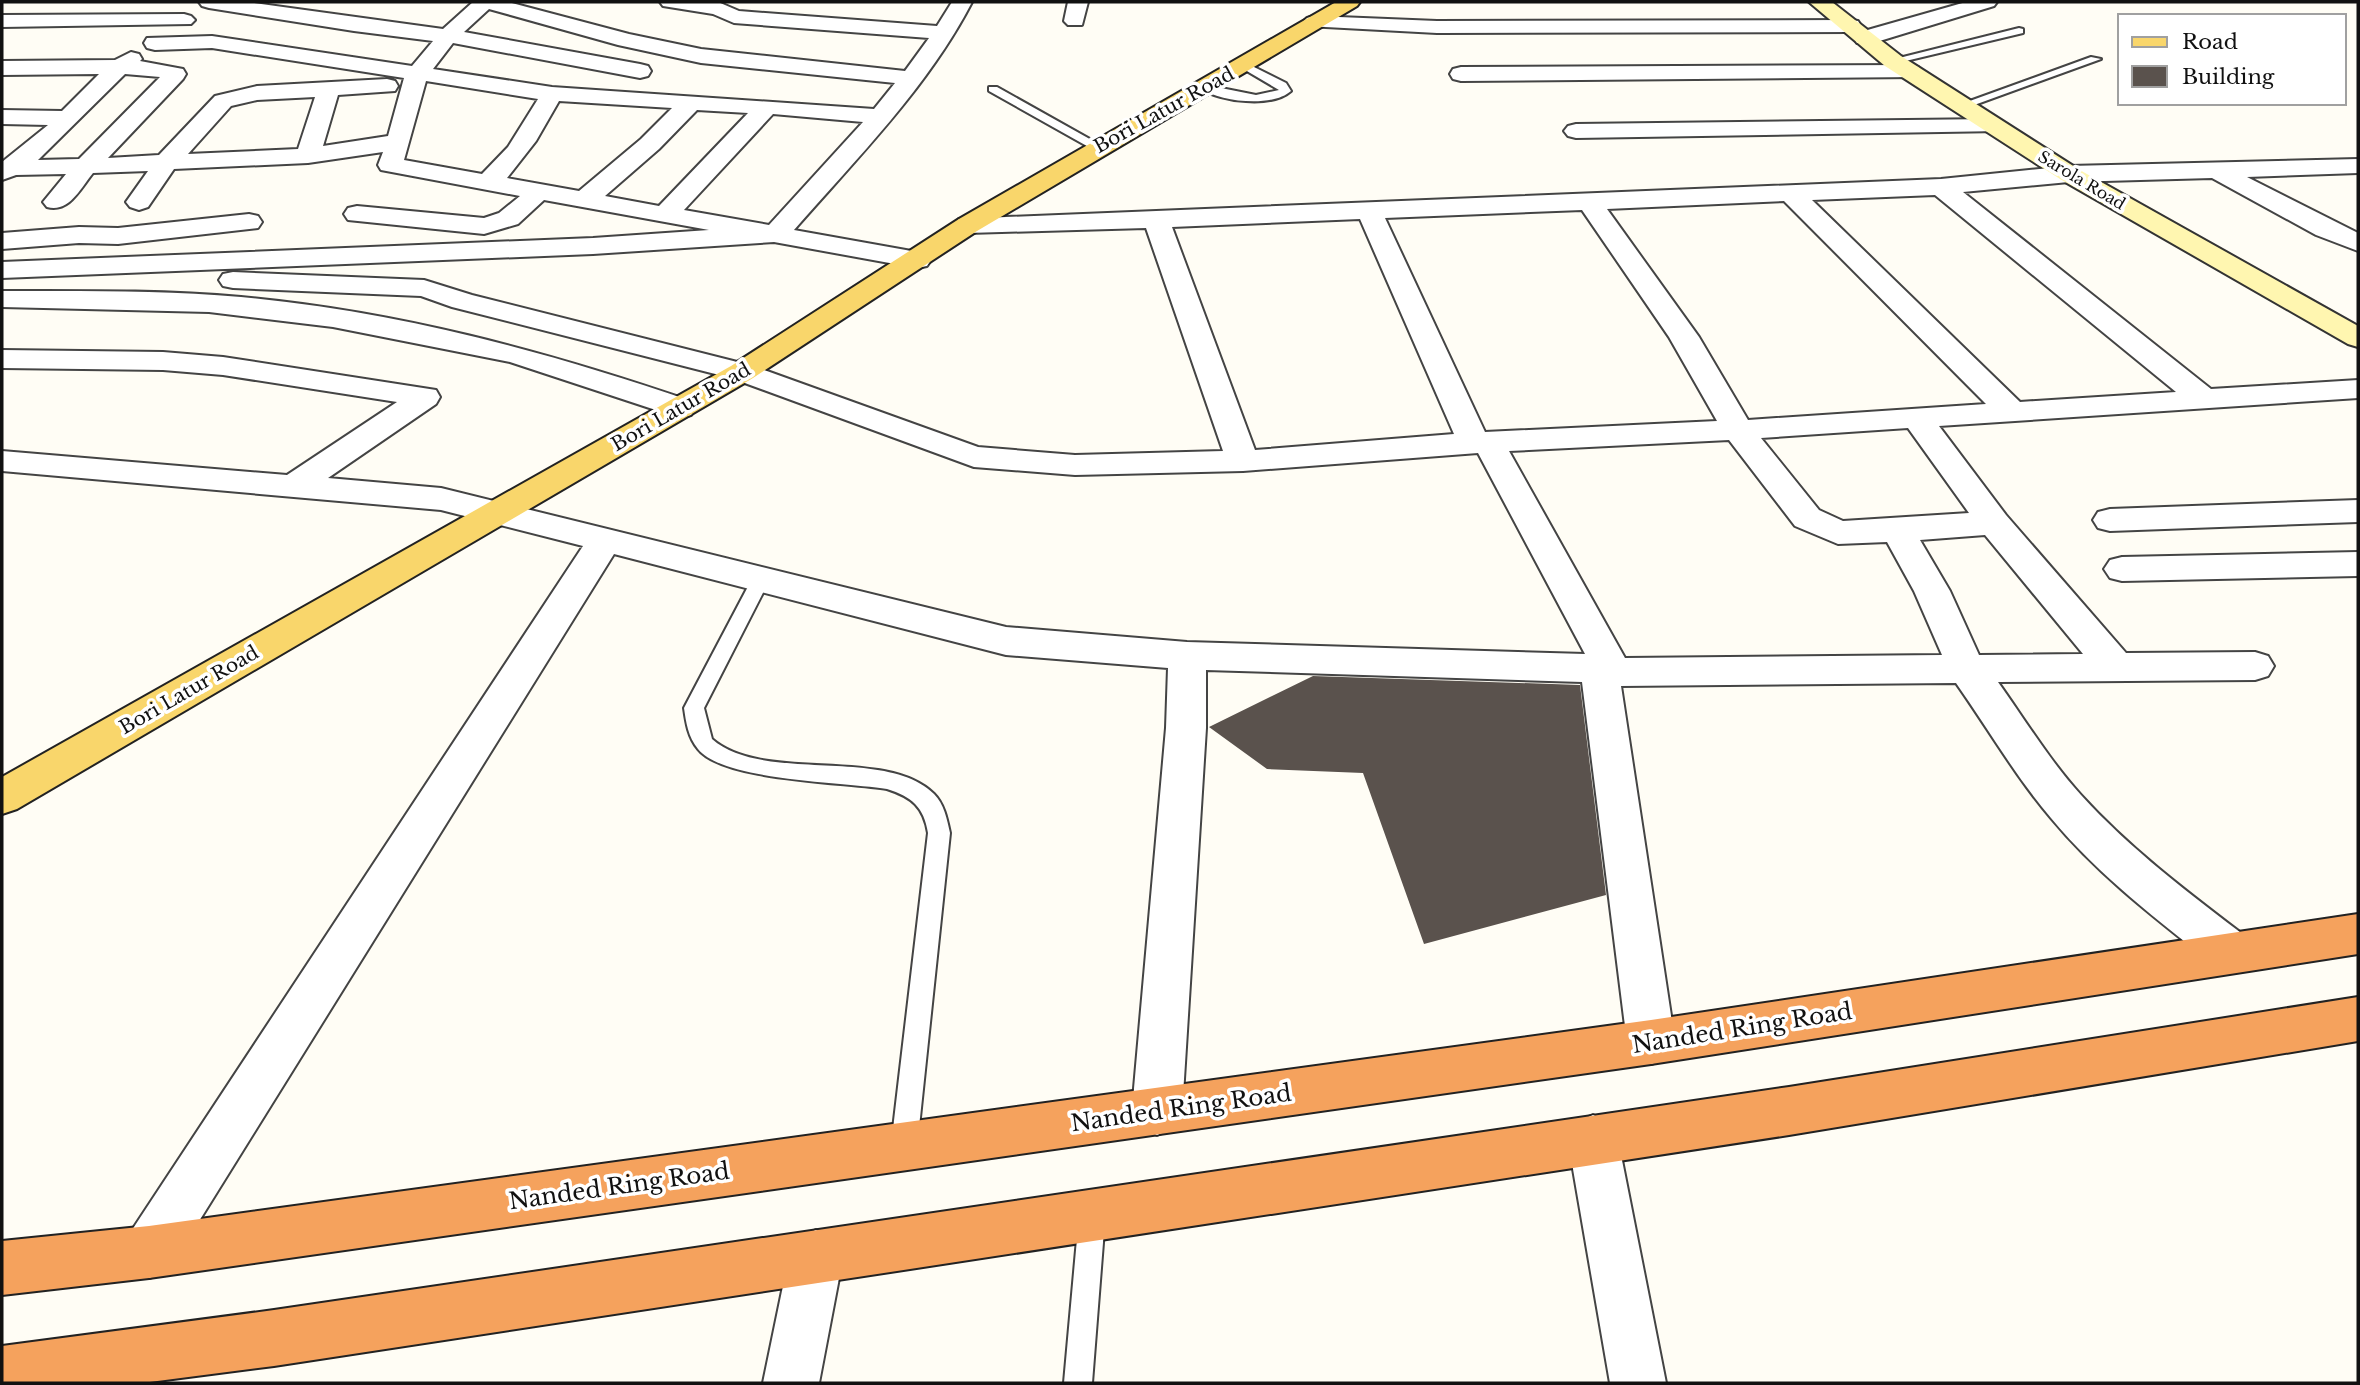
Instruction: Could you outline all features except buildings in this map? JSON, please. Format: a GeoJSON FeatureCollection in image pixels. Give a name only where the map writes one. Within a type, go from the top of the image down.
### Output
{"type":"FeatureCollection","features":[{"type":"Feature","properties":{"kind":"highway","name":"Nanded Ring Road"},"geometry":{"type":"LineString","coordinates":[[2,1268],[149,1252],[1651,1042],[2358,933]]}},
{"type":"Feature","properties":{"kind":"highway"},"geometry":{"type":"LineString","coordinates":[[2,1374],[59,1375],[274,1338],[1593,1140],[2358,1019]]}},
{"type":"Feature","properties":{"kind":"main road","name":"Bori Latur Road"},"geometry":{"type":"LineString","coordinates":[[2,797],[743,372],[968,225],[1350,2]]}},
{"type":"Feature","properties":{"kind":"main road","name":"Sarola Road"},"geometry":{"type":"LineString","coordinates":[[1819,2],[1902,66],[2069,174],[2358,338]]}},
{"type":"Feature","properties":{"kind":"street"},"geometry":{"type":"LineString","coordinates":[[9,166],[71,118],[118,68],[209,2],[354,25],[448,36],[640,71]]}},
{"type":"Feature","properties":{"kind":"street"},"geometry":{"type":"LineString","coordinates":[[909,78],[701,56],[626,40],[485,2],[448,36],[414,80],[399,142],[390,165],[917,260]]}},
{"type":"Feature","properties":{"kind":"street"},"geometry":{"type":"LineString","coordinates":[[670,2],[718,8],[734,17],[943,33]]}},
{"type":"Feature","properties":{"kind":"street"},"geometry":{"type":"LineString","coordinates":[[2,270],[242,269],[425,254],[776,234],[879,117],[943,33],[962,2]]}},
{"type":"Feature","properties":{"kind":"street"},"geometry":{"type":"LineString","coordinates":[[1314,22],[1400,26],[1857,32],[1987,2]]}},
{"type":"Feature","properties":{"kind":"street"},"geometry":{"type":"LineString","coordinates":[[46,42],[77,20]]}},
{"type":"Feature","properties":{"kind":"street"},"geometry":{"type":"LineString","coordinates":[[2,21],[184,20]]}},
{"type":"Feature","properties":{"kind":"street"},"geometry":{"type":"LineString","coordinates":[[1595,27],[1631,73],[1668,130]]}},
{"type":"Feature","properties":{"kind":"street"},"geometry":{"type":"LineString","coordinates":[[155,43],[212,42],[414,80],[552,94],[767,107],[879,117]]}},
{"type":"Feature","properties":{"kind":"street"},"geometry":{"type":"LineString","coordinates":[[1461,74],[1902,66]]}},
{"type":"Feature","properties":{"kind":"street"},"geometry":{"type":"LineString","coordinates":[[2,68],[118,68],[164,70],[175,74],[86,166],[56,202]]}},
{"type":"Feature","properties":{"kind":"street"},"geometry":{"type":"LineString","coordinates":[[139,202],[165,164],[223,100],[257,93],[414,80]]}},
{"type":"Feature","properties":{"kind":"street"},"geometry":{"type":"LineString","coordinates":[[308,156],[329,89]]}},
{"type":"Feature","properties":{"kind":"street"},"geometry":{"type":"LineString","coordinates":[[489,181],[503,169],[523,143],[552,94]]}},
{"type":"Feature","properties":{"kind":"street"},"geometry":{"type":"LineString","coordinates":[[586,199],[650,144],[691,102]]}},
{"type":"Feature","properties":{"kind":"street"},"geometry":{"type":"LineString","coordinates":[[667,214],[767,107]]}},
{"type":"Feature","properties":{"kind":"street"},"geometry":{"type":"LineString","coordinates":[[2,117],[71,118]]}},
{"type":"Feature","properties":{"kind":"street"},"geometry":{"type":"LineString","coordinates":[[1576,131],[1993,125]]}},
{"type":"Feature","properties":{"kind":"street"},"geometry":{"type":"LineString","coordinates":[[9,166],[165,164],[308,156],[399,142]]}},
{"type":"Feature","properties":{"kind":"street"},"geometry":{"type":"LineString","coordinates":[[968,225],[1156,220],[1941,187],[2069,174],[2358,166]]}},
{"type":"Feature","properties":{"kind":"street"},"geometry":{"type":"LineString","coordinates":[[2217,171],[2336,223],[2358,243]]}},
{"type":"Feature","properties":{"kind":"street"},"geometry":{"type":"LineString","coordinates":[[1941,187],[2205,400]]}},
{"type":"Feature","properties":{"kind":"street"},"geometry":{"type":"LineString","coordinates":[[357,214],[497,225],[515,215],[539,191]]}},
{"type":"Feature","properties":{"kind":"street"},"geometry":{"type":"LineString","coordinates":[[1790,193],[2011,411]]}},
{"type":"Feature","properties":{"kind":"street"},"geometry":{"type":"LineString","coordinates":[[1588,201],[1684,337],[1738,430],[1807,518],[1838,532],[1854,533],[1994,523]]}},
{"type":"Feature","properties":{"kind":"street"},"geometry":{"type":"LineString","coordinates":[[1369,211],[1481,443],[1607,670],[1651,1042]]}},
{"type":"Feature","properties":{"kind":"street"},"geometry":{"type":"LineString","coordinates":[[1156,220],[1243,461]]}},
{"type":"Feature","properties":{"kind":"street"},"geometry":{"type":"LineString","coordinates":[[2,241],[79,235],[118,236],[249,222]]}},
{"type":"Feature","properties":{"kind":"street"},"geometry":{"type":"LineString","coordinates":[[211,305],[242,269]]}},
{"type":"Feature","properties":{"kind":"street"},"geometry":{"type":"LineString","coordinates":[[242,269],[424,288],[743,372],[974,457],[1075,465],[1243,461],[1481,443],[1738,430],[2358,389]]}},
{"type":"Feature","properties":{"kind":"street"},"geometry":{"type":"LineString","coordinates":[[2,299],[152,301],[276,310],[498,350],[680,408]]}},
{"type":"Feature","properties":{"kind":"street"},"geometry":{"type":"LineString","coordinates":[[2,359],[163,361],[223,366],[425,397],[294,486]]}},
{"type":"Feature","properties":{"kind":"street"},"geometry":{"type":"LineString","coordinates":[[1916,417],[1994,523],[2117,668]]}},
{"type":"Feature","properties":{"kind":"street"},"geometry":{"type":"LineString","coordinates":[[2,461],[441,499],[1006,641],[1187,656],[1607,670],[2255,666]]}},
{"type":"Feature","properties":{"kind":"street"},"geometry":{"type":"LineString","coordinates":[[2109,520],[2358,511]]}},
{"type":"Feature","properties":{"kind":"street"},"geometry":{"type":"LineString","coordinates":[[1898,529],[1932,591],[1967,669],[2064,805],[2146,885],[2233,953]]}},
{"type":"Feature","properties":{"kind":"street"},"geometry":{"type":"LineString","coordinates":[[149,1252],[605,540]]}},
{"type":"Feature","properties":{"kind":"street"},"geometry":{"type":"LineString","coordinates":[[2122,569],[2358,564]]}},
{"type":"Feature","properties":{"kind":"street"},"geometry":{"type":"LineString","coordinates":[[1157,1111],[1186,728],[1187,656]]}},
{"type":"Feature","properties":{"kind":"street"},"geometry":{"type":"LineString","coordinates":[[1593,1140],[1638,1383]]}},
{"type":"Feature","properties":{"kind":"street"},"geometry":{"type":"LineString","coordinates":[[790,1383],[816,1257]]}},
{"type":"Feature","properties":{"kind":"lane"},"geometry":{"type":"LineString","coordinates":[[1902,66],[2019,32]]}},
{"type":"Feature","properties":{"kind":"lane"},"geometry":{"type":"LineString","coordinates":[[1962,106],[2095,59]]}},
{"type":"Feature","properties":{"kind":"lane"},"geometry":{"type":"LineString","coordinates":[[1206,88],[1260,99],[1274,97],[1285,91],[1282,85],[1244,65]]}},
{"type":"Feature","properties":{"kind":"lane"},"geometry":{"type":"LineString","coordinates":[[993,89],[1098,147]]}},
{"type":"Feature","properties":{"kind":"lane"},"geometry":{"type":"LineString","coordinates":[[761,579],[694,708],[697,730],[706,746],[736,763],[766,769],[868,778],[902,785],[924,797],[935,812],[939,833],[904,1146]]}},
{"type":"Feature","properties":{"kind":"lane"},"geometry":{"type":"LineString","coordinates":[[1078,1383],[1092,1216]]}}]}
